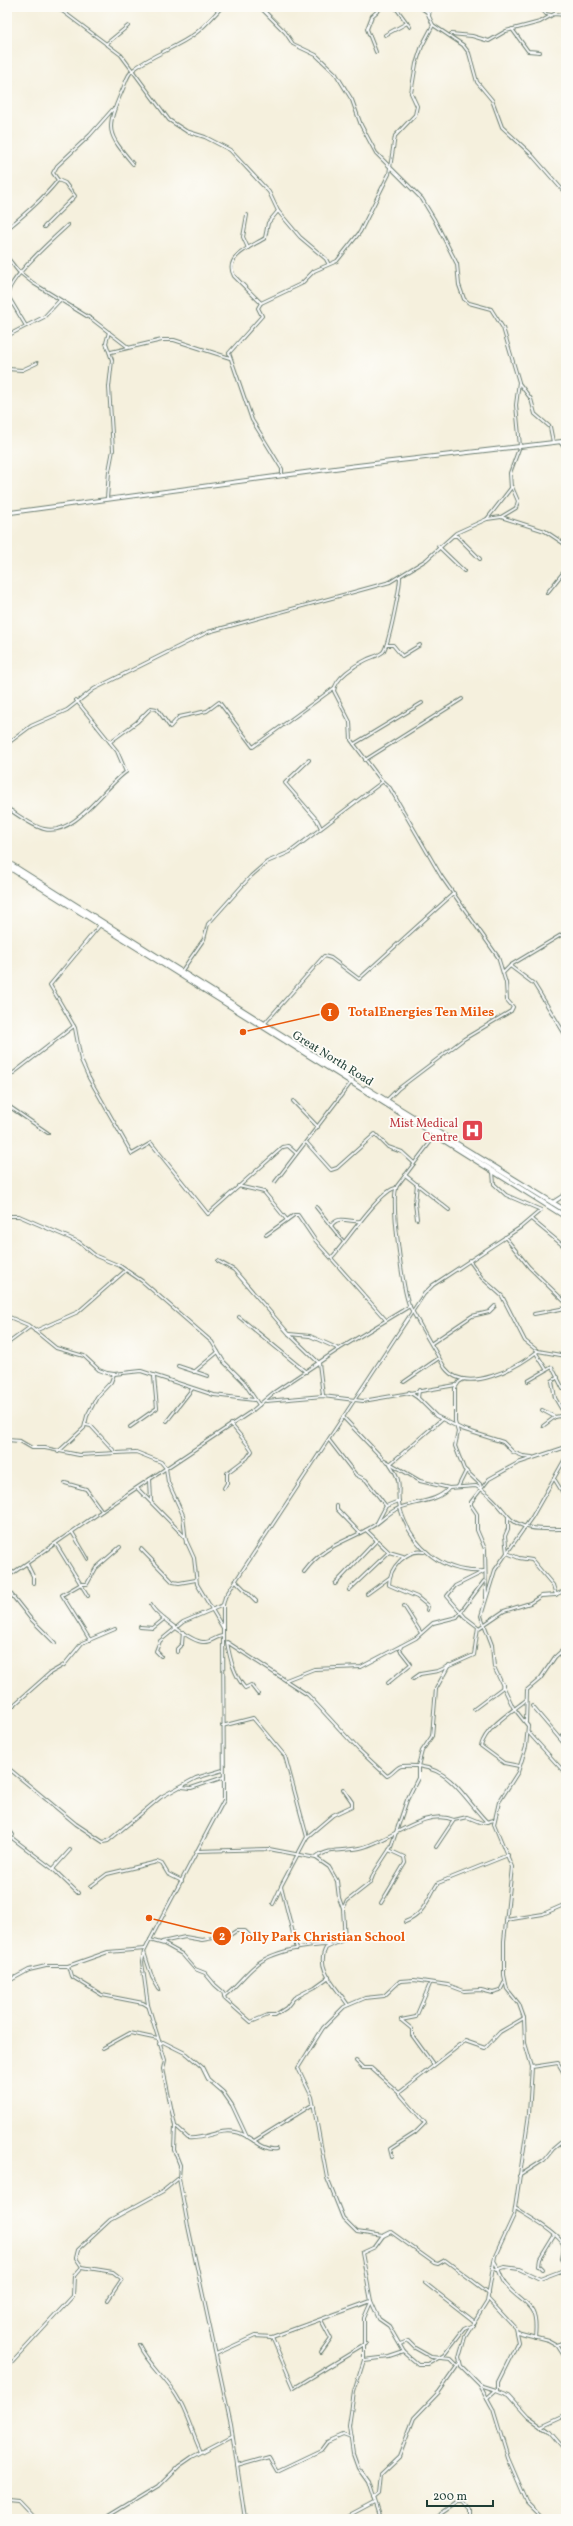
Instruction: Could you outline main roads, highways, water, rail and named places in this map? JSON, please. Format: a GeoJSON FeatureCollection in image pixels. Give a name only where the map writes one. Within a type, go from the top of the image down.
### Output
{"type":"FeatureCollection","features":[{"type":"Feature","properties":{"kind":"highway","name":"Great North Road"},"geometry":{"type":"LineString","coordinates":[[7,862],[353,1081],[387,1100],[493,1171],[566,1217]]}},
{"type":"Feature","properties":{"kind":"highway","name":"Great North Road"},"geometry":{"type":"LineString","coordinates":[[7,866],[436,1133],[566,1211]]}},
{"type":"Feature","properties":{"kind":"place","name":"TotalEnergies Ten Miles"},"geometry":{"type":"Point","coordinates":[243,1032]}},
{"type":"Feature","properties":{"kind":"place","name":"Mist Medical Centre"},"geometry":{"type":"Point","coordinates":[473,1130]}},
{"type":"Feature","properties":{"kind":"place","name":"Jolly Park Christian School"},"geometry":{"type":"Point","coordinates":[149,1918]}}]}
